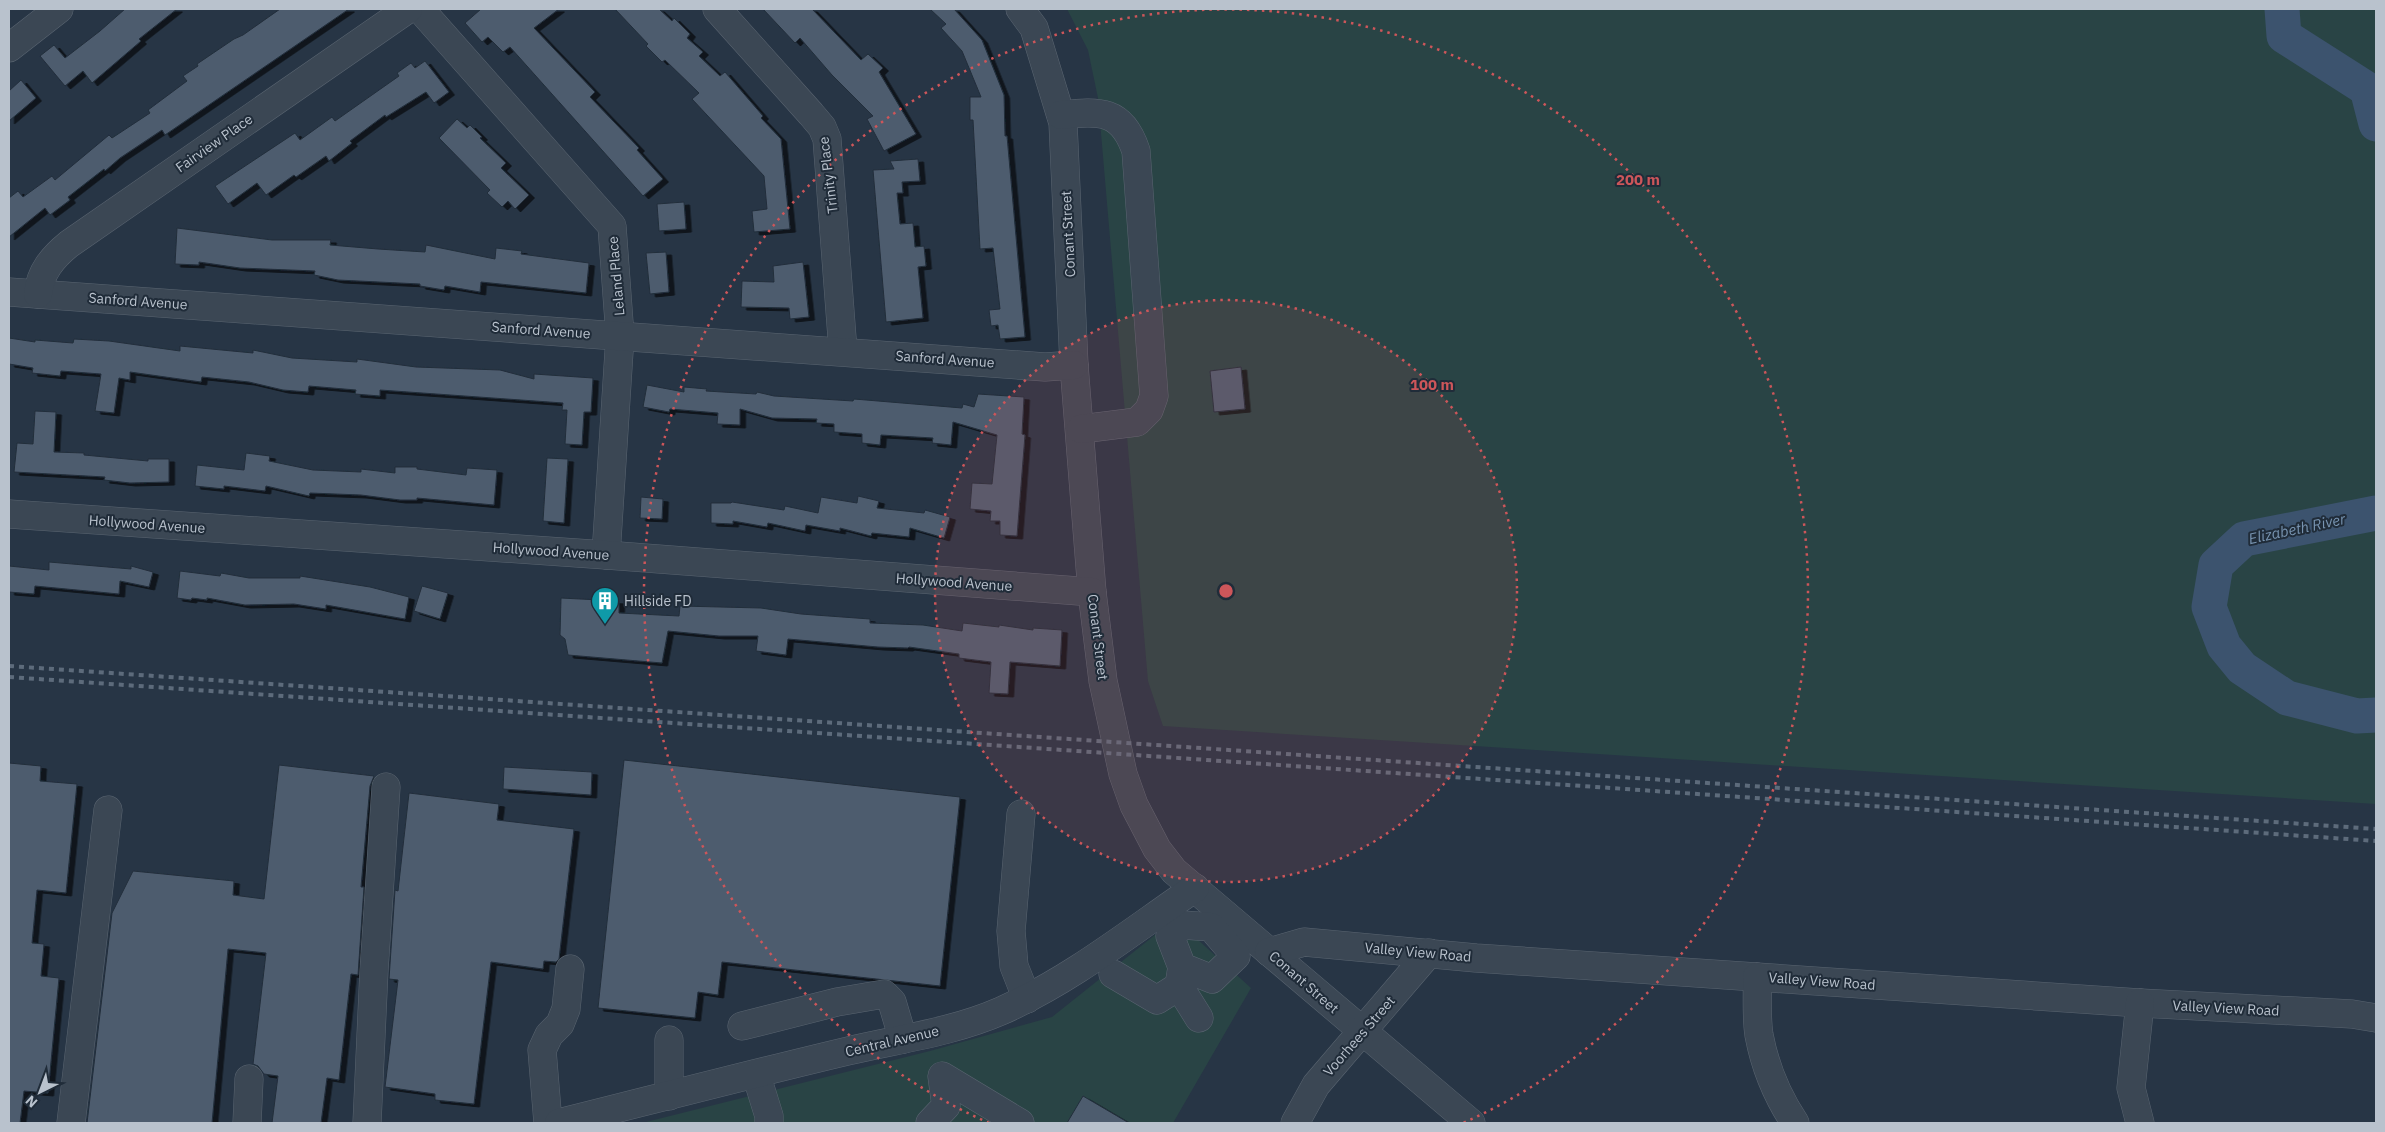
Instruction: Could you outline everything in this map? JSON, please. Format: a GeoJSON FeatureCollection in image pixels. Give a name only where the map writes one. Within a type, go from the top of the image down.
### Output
{"type":"FeatureCollection","features":[{"type":"Feature","properties":{"kind":"street"},"geometry":{"type":"LineString","coordinates":[[9,48],[59,9]]}},
{"type":"Feature","properties":{"kind":"street","name":"Fairview Place"},"geometry":{"type":"LineString","coordinates":[[38,294],[39,285],[45,270],[69,244],[408,9]]}},
{"type":"Feature","properties":{"kind":"street","name":"Leland Place"},"geometry":{"type":"LineString","coordinates":[[420,9],[612,226],[620,336],[606,555]]}},
{"type":"Feature","properties":{"kind":"street","name":"Trinity Place"},"geometry":{"type":"LineString","coordinates":[[717,9],[811,114],[822,127],[827,139],[843,351]]}},
{"type":"Feature","properties":{"kind":"street","name":"Conant Street"},"geometry":{"type":"LineString","coordinates":[[1020,9],[1034,28],[1063,123],[1074,364],[1081,429],[1092,592],[1103,680],[1123,774],[1134,804],[1157,849],[1174,871],[1471,1123]]}},
{"type":"Feature","properties":{"kind":"street"},"geometry":{"type":"LineString","coordinates":[[1061,115],[1091,112],[1105,114],[1120,120],[1130,134],[1136,151],[1154,396],[1149,410],[1138,422],[1081,429]]}},
{"type":"Feature","properties":{"kind":"street","name":"Sanford Avenue"},"geometry":{"type":"LineString","coordinates":[[9,292],[1045,366],[1074,364]]}},
{"type":"Feature","properties":{"kind":"street","name":"Hollywood Avenue"},"geometry":{"type":"LineString","coordinates":[[9,514],[606,555],[1092,592]]}},
{"type":"Feature","properties":{"kind":"street"},"geometry":{"type":"LineString","coordinates":[[367,1123],[374,970],[386,787]]}},
{"type":"Feature","properties":{"kind":"street"},"geometry":{"type":"LineString","coordinates":[[71,1123],[108,810]]}},
{"type":"Feature","properties":{"kind":"street"},"geometry":{"type":"LineString","coordinates":[[1021,814],[1011,931],[1014,966],[1027,999]]}},
{"type":"Feature","properties":{"kind":"street","name":"Central Avenue"},"geometry":{"type":"LineString","coordinates":[[559,1123],[960,1026],[999,1012],[1027,999],[1081,968],[1195,888]]}},
{"type":"Feature","properties":{"kind":"street","name":"Valley View Road"},"geometry":{"type":"LineString","coordinates":[[1269,952],[1304,942],[1757,977],[2140,1003],[2352,1014],[2376,1018]]}},
{"type":"Feature","properties":{"kind":"street","name":"Voorhees Street"},"geometry":{"type":"LineString","coordinates":[[1295,1123],[1316,1085],[1430,953]]}},
{"type":"Feature","properties":{"kind":"street"},"geometry":{"type":"LineString","coordinates":[[548,1123],[542,1050],[549,1035],[560,1024],[566,1009],[570,969]]}},
{"type":"Feature","properties":{"kind":"street"},"geometry":{"type":"LineString","coordinates":[[1113,974],[1157,1000],[1179,986],[1199,1018]]}},
{"type":"Feature","properties":{"kind":"street"},"geometry":{"type":"LineString","coordinates":[[1757,977],[1759,1034],[1768,1070],[1781,1102],[1795,1123]]}},
{"type":"Feature","properties":{"kind":"street"},"geometry":{"type":"LineString","coordinates":[[742,1026],[837,1002],[884,994],[892,1002],[903,1039]]}},
{"type":"Feature","properties":{"kind":"street"},"geometry":{"type":"LineString","coordinates":[[2140,1003],[2131,1088],[2140,1123]]}},
{"type":"Feature","properties":{"kind":"street"},"geometry":{"type":"LineString","coordinates":[[669,1040],[670,1096]]}},
{"type":"Feature","properties":{"kind":"street"},"geometry":{"type":"LineString","coordinates":[[756,1074],[769,1116],[769,1123]]}},
{"type":"Feature","properties":{"kind":"street"},"geometry":{"type":"LineString","coordinates":[[930,1123],[946,1106],[942,1076],[1020,1123]]}},
{"type":"Feature","properties":{"kind":"street"},"geometry":{"type":"LineString","coordinates":[[247,1123],[249,1079]]}},
{"type":"Feature","properties":{"kind":"green space"},"geometry":{"type":"Polygon","coordinates":[[[1067,9],[2376,9],[2376,804],[1163,726],[1148,681],[1098,98],[1088,50],[1067,9]]]}},
{"type":"Feature","properties":{"kind":"green space"},"geometry":{"type":"Polygon","coordinates":[[[1175,919],[1251,988],[1173,1123],[642,1123],[930,1051],[1052,1017],[1175,919]]]}},
{"type":"Feature","properties":{"kind":"building"},"geometry":{"type":"Polygon","coordinates":[[[125,9],[177,9],[139,39],[141,41],[92,83],[83,71],[65,86],[40,56],[54,45],[65,58],[125,9]]]}},
{"type":"Feature","properties":{"kind":"building"},"geometry":{"type":"Polygon","coordinates":[[[280,9],[349,9],[165,135],[162,130],[120,158],[105,171],[104,169],[68,197],[70,200],[50,215],[45,208],[9,237],[9,198],[18,191],[23,197],[52,176],[55,180],[109,135],[112,138],[150,113],[148,110],[187,81],[183,76],[198,66],[197,64],[280,9]]]}},
{"type":"Feature","properties":{"kind":"building"},"geometry":{"type":"Polygon","coordinates":[[[481,9],[559,9],[534,28],[595,92],[590,97],[639,148],[637,150],[663,179],[643,196],[510,47],[503,52],[488,37],[482,42],[465,23],[481,9]]]}},
{"type":"Feature","properties":{"kind":"building"},"geometry":{"type":"Polygon","coordinates":[[[615,9],[659,9],[672,21],[674,18],[690,34],[687,38],[703,52],[699,56],[720,76],[725,72],[763,116],[761,118],[781,139],[790,229],[754,232],[752,211],[767,209],[764,176],[692,99],[699,93],[665,60],[662,62],[646,46],[648,44],[615,9]]]}},
{"type":"Feature","properties":{"kind":"building"},"geometry":{"type":"Polygon","coordinates":[[[763,9],[812,9],[861,60],[868,54],[883,68],[879,72],[916,134],[884,151],[867,119],[873,116],[832,75],[800,38],[795,43],[763,9]]]}},
{"type":"Feature","properties":{"kind":"building"},"geometry":{"type":"Polygon","coordinates":[[[930,9],[954,9],[982,40],[1004,95],[1005,136],[1007,136],[1025,337],[1000,339],[998,325],[991,326],[989,310],[1000,309],[993,248],[980,249],[973,120],[970,120],[970,97],[981,97],[962,51],[941,28],[946,24],[930,9]]]}},
{"type":"Feature","properties":{"kind":"building"},"geometry":{"type":"Polygon","coordinates":[[[425,61],[449,92],[434,103],[426,92],[386,117],[385,115],[350,141],[352,143],[329,161],[326,156],[296,177],[294,175],[266,195],[257,183],[228,204],[215,186],[295,133],[300,140],[332,117],[335,121],[399,76],[397,73],[411,63],[415,68],[425,61]]]}},
{"type":"Feature","properties":{"kind":"building"},"geometry":{"type":"Polygon","coordinates":[[[21,80],[36,98],[9,121],[9,91],[21,80]]]}},
{"type":"Feature","properties":{"kind":"building"},"geometry":{"type":"Polygon","coordinates":[[[457,119],[467,128],[470,125],[482,137],[480,138],[506,163],[501,168],[529,195],[515,209],[508,201],[502,207],[487,193],[490,190],[439,138],[457,119]]]}},
{"type":"Feature","properties":{"kind":"building"},"geometry":{"type":"Polygon","coordinates":[[[918,159],[920,181],[902,182],[903,193],[897,193],[900,224],[913,223],[915,247],[924,246],[926,266],[918,267],[923,318],[886,322],[873,170],[894,169],[890,161],[918,159]]]}},
{"type":"Feature","properties":{"kind":"building"},"geometry":{"type":"Polygon","coordinates":[[[684,202],[686,229],[659,231],[657,204],[684,202]]]}},
{"type":"Feature","properties":{"kind":"building"},"geometry":{"type":"Polygon","coordinates":[[[177,228],[272,240],[331,240],[330,245],[378,249],[425,252],[426,245],[495,259],[496,248],[522,251],[521,254],[589,263],[586,293],[481,282],[480,292],[445,286],[444,290],[420,286],[420,284],[338,280],[314,275],[315,271],[240,268],[199,262],[199,265],[175,264],[177,228]]]}},
{"type":"Feature","properties":{"kind":"building"},"geometry":{"type":"Polygon","coordinates":[[[666,252],[669,292],[650,294],[646,253],[666,252]]]}},
{"type":"Feature","properties":{"kind":"building"},"geometry":{"type":"Polygon","coordinates":[[[803,262],[809,317],[790,319],[789,308],[741,307],[742,281],[774,282],[773,266],[803,262]]]}},
{"type":"Feature","properties":{"kind":"building"},"geometry":{"type":"Polygon","coordinates":[[[9,338],[35,342],[35,340],[73,343],[74,339],[109,341],[180,351],[180,346],[253,353],[253,350],[292,358],[357,362],[357,359],[416,367],[500,370],[534,379],[534,374],[593,378],[591,412],[584,412],[582,445],[565,444],[567,410],[562,410],[563,403],[380,390],[380,396],[355,394],[356,390],[309,386],[308,392],[283,390],[249,382],[202,377],[201,382],[130,372],[130,380],[119,378],[114,413],[95,411],[101,374],[61,371],[60,376],[32,373],[33,368],[9,364],[9,338]]]}},
{"type":"Feature","properties":{"kind":"building"},"geometry":{"type":"Polygon","coordinates":[[[1241,367],[1245,409],[1214,412],[1210,371],[1241,367]]]}},
{"type":"Feature","properties":{"kind":"building"},"geometry":{"type":"Polygon","coordinates":[[[647,385],[684,392],[684,387],[707,389],[706,391],[756,394],[757,392],[774,396],[853,401],[854,399],[962,408],[963,404],[974,407],[978,394],[1024,397],[1022,434],[1025,435],[1017,536],[1000,535],[1000,521],[990,521],[991,511],[970,509],[972,483],[992,484],[997,435],[953,422],[951,445],[932,443],[933,438],[881,435],[880,445],[862,443],[862,434],[834,432],[834,424],[816,423],[817,419],[772,418],[740,409],[740,425],[717,424],[718,413],[670,409],[669,412],[643,407],[647,385]]]}},
{"type":"Feature","properties":{"kind":"building"},"geometry":{"type":"Polygon","coordinates":[[[35,411],[56,412],[54,452],[84,453],[84,455],[148,461],[148,459],[169,459],[169,482],[130,483],[104,480],[105,477],[14,472],[17,443],[33,444],[35,411]]]}},
{"type":"Feature","properties":{"kind":"building"},"geometry":{"type":"Polygon","coordinates":[[[246,453],[270,456],[269,461],[313,470],[361,472],[361,469],[395,473],[395,467],[417,467],[417,469],[466,475],[467,468],[497,470],[494,505],[417,498],[417,500],[400,500],[361,495],[310,493],[309,496],[266,486],[265,491],[224,486],[224,489],[195,486],[197,465],[244,470],[246,453]]]}},
{"type":"Feature","properties":{"kind":"building"},"geometry":{"type":"Polygon","coordinates":[[[547,458],[568,459],[564,523],[543,521],[547,458]]]}},
{"type":"Feature","properties":{"kind":"building"},"geometry":{"type":"Polygon","coordinates":[[[858,496],[879,501],[877,508],[924,513],[925,510],[950,517],[944,538],[910,528],[909,537],[872,533],[871,536],[840,528],[840,531],[806,525],[805,531],[768,523],[767,527],[733,521],[733,524],[711,523],[711,503],[732,502],[784,510],[785,506],[818,513],[821,497],[857,503],[858,496]]]}},
{"type":"Feature","properties":{"kind":"building"},"geometry":{"type":"Polygon","coordinates":[[[641,497],[663,499],[662,519],[640,518],[641,497]]]}},
{"type":"Feature","properties":{"kind":"building"},"geometry":{"type":"Polygon","coordinates":[[[49,562],[131,569],[131,566],[153,572],[149,587],[120,581],[119,594],[35,586],[34,594],[9,592],[9,566],[49,570],[49,562]]]}},
{"type":"Feature","properties":{"kind":"building"},"geometry":{"type":"Polygon","coordinates":[[[180,571],[220,576],[221,573],[249,578],[300,578],[300,576],[370,587],[409,597],[405,619],[326,605],[326,609],[294,604],[245,605],[207,598],[207,600],[192,598],[191,600],[177,598],[180,571]]]}},
{"type":"Feature","properties":{"kind":"building"},"geometry":{"type":"Polygon","coordinates":[[[422,586],[448,593],[440,619],[414,611],[422,586]]]}},
{"type":"Feature","properties":{"kind":"building"},"geometry":{"type":"Polygon","coordinates":[[[561,598],[619,601],[619,613],[679,616],[680,606],[761,608],[801,614],[870,619],[870,623],[923,625],[962,631],[963,623],[999,627],[999,625],[1033,630],[1033,628],[1062,630],[1060,666],[1010,662],[1008,694],[989,693],[991,662],[959,658],[959,654],[909,647],[878,647],[788,639],[786,655],[756,651],[758,636],[719,636],[668,631],[662,663],[568,655],[565,639],[560,635],[561,598]]]}},
{"type":"Feature","properties":{"kind":"building"},"geometry":{"type":"Polygon","coordinates":[[[624,760],[960,797],[940,986],[722,962],[718,995],[698,992],[695,1018],[598,1008],[624,760]]]}},
{"type":"Feature","properties":{"kind":"building"},"geometry":{"type":"Polygon","coordinates":[[[9,763],[41,766],[40,781],[77,784],[66,893],[37,890],[32,943],[44,944],[41,976],[59,978],[48,1093],[24,1091],[20,1123],[9,1123],[9,763]]]}},
{"type":"Feature","properties":{"kind":"building"},"geometry":{"type":"Polygon","coordinates":[[[279,765],[374,776],[370,786],[361,887],[364,887],[358,975],[351,974],[339,1080],[327,1078],[321,1123],[272,1123],[278,1076],[264,1074],[258,1066],[253,1064],[266,953],[228,949],[212,1123],[87,1123],[112,913],[133,871],[234,881],[233,895],[264,899],[279,765]]]}},
{"type":"Feature","properties":{"kind":"building"},"geometry":{"type":"Polygon","coordinates":[[[504,767],[592,772],[591,795],[503,789],[504,767]]]}},
{"type":"Feature","properties":{"kind":"building"},"geometry":{"type":"Polygon","coordinates":[[[409,793],[499,804],[497,820],[574,829],[559,959],[556,962],[544,961],[543,969],[491,962],[474,1104],[435,1100],[435,1094],[385,1087],[398,980],[389,979],[395,890],[398,891],[409,793]]]}},
{"type":"Feature","properties":{"kind":"building"},"geometry":{"type":"Polygon","coordinates":[[[1083,1096],[1129,1123],[1067,1123],[1083,1096]]]}},
{"type":"Feature","properties":{"kind":"waterway","name":"Elizabeth River"},"geometry":{"type":"LineString","coordinates":[[2282,9],[2284,36],[2367,89],[2376,124]]}},
{"type":"Feature","properties":{"kind":"waterway","name":"Elizabeth River"},"geometry":{"type":"LineString","coordinates":[[2376,513],[2244,539],[2216,565],[2209,607],[2224,646],[2242,668],[2287,698],[2357,716],[2376,715]]}},
{"type":"Feature","properties":{"kind":"railway"},"geometry":{"type":"LineString","coordinates":[[9,666],[2376,829]]}},
{"type":"Feature","properties":{"kind":"railway"},"geometry":{"type":"LineString","coordinates":[[9,677],[2376,841]]}},
{"type":"Feature","properties":{"kind":"place","name":"Hillside FD"},"geometry":{"type":"Point","coordinates":[605,625]}}]}
